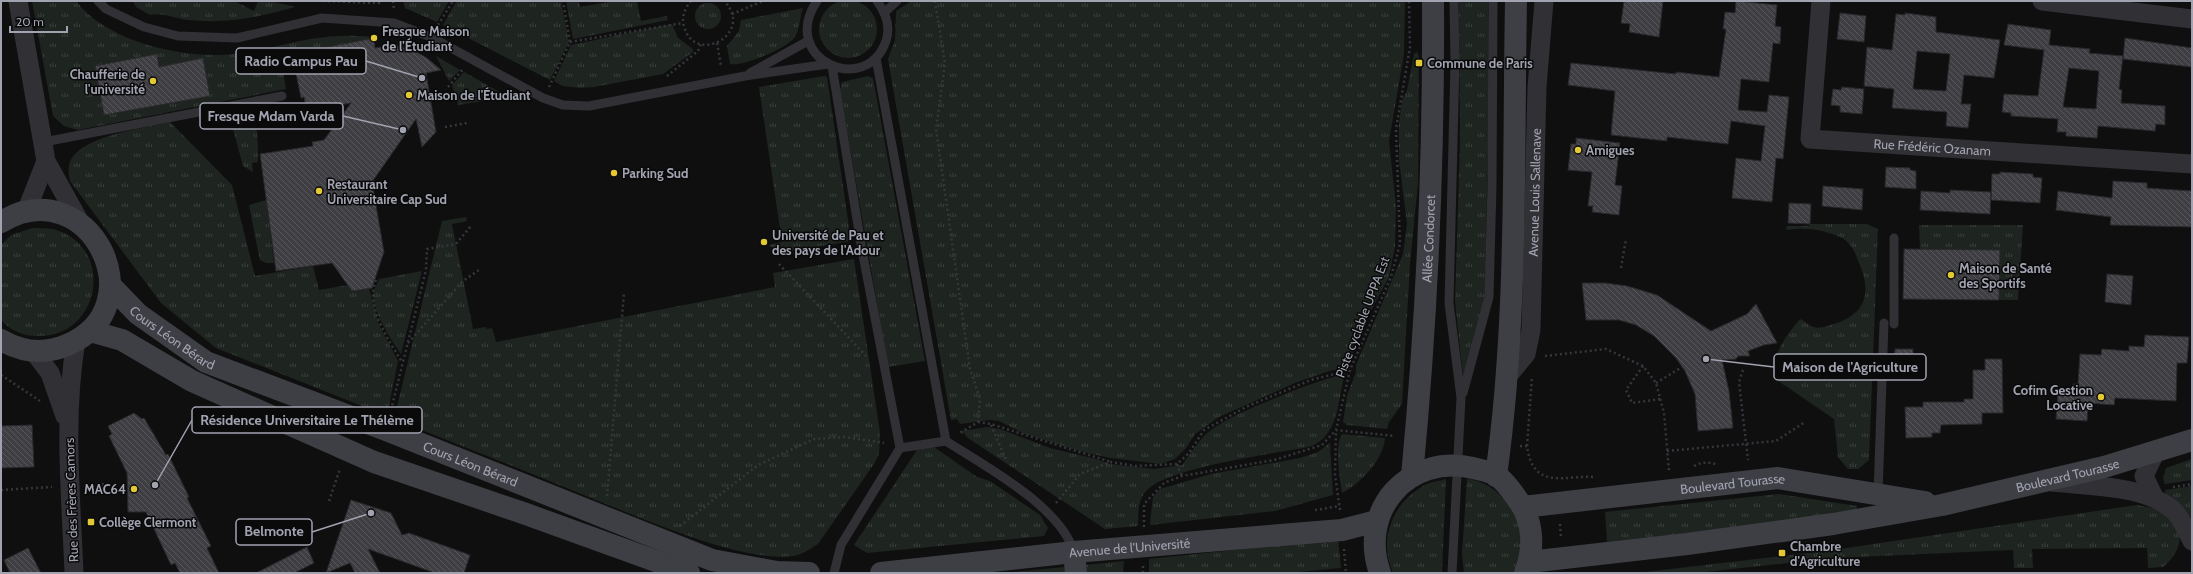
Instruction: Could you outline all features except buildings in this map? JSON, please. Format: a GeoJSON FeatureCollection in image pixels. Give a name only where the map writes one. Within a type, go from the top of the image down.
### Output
{"type":"FeatureCollection","features":[{"type":"Feature","properties":{"kind":"main road","name":"Allée Condorcet"},"geometry":{"type":"LineString","coordinates":[[1412,476],[1425,321],[1432,190],[1433,1]]}},
{"type":"Feature","properties":{"kind":"main road"},"geometry":{"type":"LineString","coordinates":[[1496,476],[1507,377],[1514,216],[1516,1]]}},
{"type":"Feature","properties":{"kind":"main road"},"geometry":{"type":"LineString","coordinates":[[1,222],[26,212],[45,211],[64,215],[82,224],[98,240],[108,262],[110,285],[107,302],[100,318],[83,336],[56,350],[34,352],[14,347],[1,340]]}},
{"type":"Feature","properties":{"kind":"main road","name":"Cours Léon Bérard"},"geometry":{"type":"LineString","coordinates":[[110,285],[138,314],[206,362],[386,430],[712,560],[778,572],[809,573]]}},
{"type":"Feature","properties":{"kind":"main road","name":"Cours Léon Bérard"},"geometry":{"type":"LineString","coordinates":[[83,336],[122,340],[192,381],[374,462],[526,514],[689,573]]}},
{"type":"Feature","properties":{"kind":"main road","name":"Boulevard Tourasse"},"geometry":{"type":"LineString","coordinates":[[1527,567],[1563,557],[1694,544],[1833,524],[1942,505],[2104,467],[2192,440]]}},
{"type":"Feature","properties":{"kind":"main road"},"geometry":{"type":"LineString","coordinates":[[1380,573],[1374,549],[1377,521],[1390,496],[1412,476],[1434,467],[1458,465],[1496,476],[1514,494],[1523,507],[1531,534],[1527,567]]}},
{"type":"Feature","properties":{"kind":"main road","name":"Boulevard Tourasse"},"geometry":{"type":"LineString","coordinates":[[1523,507],[1778,478],[1942,505]]}},
{"type":"Feature","properties":{"kind":"main road","name":"Avenue de l'Université"},"geometry":{"type":"LineString","coordinates":[[881,573],[1075,562],[1143,546],[1342,530],[1377,521]]}},
{"type":"Feature","properties":{"kind":"street"},"geometry":{"type":"LineString","coordinates":[[18,1],[44,142],[46,161],[82,224]]}},
{"type":"Feature","properties":{"kind":"street","name":"Avenue Louis Sallenave"},"geometry":{"type":"LineString","coordinates":[[1507,377],[1526,354],[1531,330],[1537,87],[1544,1]]}},
{"type":"Feature","properties":{"kind":"street","name":"Rue Frédéric Ozanam"},"geometry":{"type":"LineString","coordinates":[[1821,1],[1810,139],[2192,164]]}},
{"type":"Feature","properties":{"kind":"street"},"geometry":{"type":"LineString","coordinates":[[2042,1],[2192,19]]}},
{"type":"Feature","properties":{"kind":"street"},"geometry":{"type":"LineString","coordinates":[[26,212],[46,161]]}},
{"type":"Feature","properties":{"kind":"street","name":"Rue des Frères Camors"},"geometry":{"type":"LineString","coordinates":[[74,573],[68,427],[71,370],[83,336]]}},
{"type":"Feature","properties":{"kind":"street","name":"Rue des Frères Camors"},"geometry":{"type":"LineString","coordinates":[[34,352],[50,373],[68,427]]}},
{"type":"Feature","properties":{"kind":"street"},"geometry":{"type":"LineString","coordinates":[[2154,497],[2144,476],[2156,451]]}},
{"type":"Feature","properties":{"kind":"street"},"geometry":{"type":"LineString","coordinates":[[2046,481],[2107,488],[2154,497],[2174,511],[2192,541]]}},
{"type":"Feature","properties":{"kind":"lane"},"geometry":{"type":"LineString","coordinates":[[98,1],[106,9],[144,27],[178,36],[237,38],[322,18],[394,23],[431,37],[543,98],[563,105],[588,106],[745,76],[830,65],[855,68],[876,58],[883,48],[887,36],[888,24],[885,12],[877,1]]}},
{"type":"Feature","properties":{"kind":"lane"},"geometry":{"type":"LineString","coordinates":[[817,1],[809,13],[806,27],[808,41],[819,58],[830,65],[862,250],[900,448],[841,545],[834,573]]}},
{"type":"Feature","properties":{"kind":"lane"},"geometry":{"type":"LineString","coordinates":[[885,12],[897,1]]}},
{"type":"Feature","properties":{"kind":"lane"},"geometry":{"type":"LineString","coordinates":[[1452,573],[1461,398],[1449,303],[1455,62],[1454,1]]}},
{"type":"Feature","properties":{"kind":"lane"},"geometry":{"type":"LineString","coordinates":[[1461,398],[1489,297],[1492,186],[1493,1]]}},
{"type":"Feature","properties":{"kind":"lane"},"geometry":{"type":"LineString","coordinates":[[745,76],[808,41]]}},
{"type":"Feature","properties":{"kind":"lane"},"geometry":{"type":"LineString","coordinates":[[876,58],[946,441]]}},
{"type":"Feature","properties":{"kind":"lane"},"geometry":{"type":"LineString","coordinates":[[44,142],[282,96]]}},
{"type":"Feature","properties":{"kind":"lane"},"geometry":{"type":"LineString","coordinates":[[1894,238],[1894,324]]}},
{"type":"Feature","properties":{"kind":"lane"},"geometry":{"type":"LineString","coordinates":[[1878,494],[1884,324]]}},
{"type":"Feature","properties":{"kind":"lane"},"geometry":{"type":"LineString","coordinates":[[900,448],[946,441],[1049,512],[1065,532],[1075,562]]}},
{"type":"Feature","properties":{"kind":"path"},"geometry":{"type":"LineString","coordinates":[[322,1],[379,3],[378,1]]}},
{"type":"Feature","properties":{"kind":"path"},"geometry":{"type":"LineString","coordinates":[[431,37],[453,1]]}},
{"type":"Feature","properties":{"kind":"path"},"geometry":{"type":"LineString","coordinates":[[543,98],[570,42],[563,1]]}},
{"type":"Feature","properties":{"kind":"path"},"geometry":{"type":"LineString","coordinates":[[691,1],[686,8],[683,23],[688,36],[701,44],[709,45],[723,40],[731,28],[732,14],[724,1]]}},
{"type":"Feature","properties":{"kind":"path"},"geometry":{"type":"LineString","coordinates":[[732,14],[763,1]]}},
{"type":"Feature","properties":{"kind":"path"},"geometry":{"type":"LineString","coordinates":[[935,1],[945,64],[936,129],[970,369],[980,399],[978,422]]}},
{"type":"Feature","properties":{"kind":"path","name":"Piste cyclable UPPA Est"},"geometry":{"type":"LineString","coordinates":[[1143,573],[1144,504],[1164,483],[1182,476],[1274,460],[1322,445],[1336,430],[1350,370],[1391,277],[1400,244],[1396,129],[1410,47],[1410,1]]}},
{"type":"Feature","properties":{"kind":"path"},"geometry":{"type":"LineString","coordinates":[[570,42],[683,23]]}},
{"type":"Feature","properties":{"kind":"path"},"geometry":{"type":"LineString","coordinates":[[662,92],[668,76],[698,51],[701,44]]}},
{"type":"Feature","properties":{"kind":"path"},"geometry":{"type":"LineString","coordinates":[[448,87],[471,60]]}},
{"type":"Feature","properties":{"kind":"path"},"geometry":{"type":"LineString","coordinates":[[445,127],[467,123]]}},
{"type":"Feature","properties":{"kind":"path"},"geometry":{"type":"LineString","coordinates":[[386,430],[426,270],[427,249],[456,244],[471,226]]}},
{"type":"Feature","properties":{"kind":"path"},"geometry":{"type":"LineString","coordinates":[[1621,268],[1626,239]]}},
{"type":"Feature","properties":{"kind":"path"},"geometry":{"type":"LineString","coordinates":[[779,264],[869,360]]}},
{"type":"Feature","properties":{"kind":"path"},"geometry":{"type":"LineString","coordinates":[[407,343],[463,281],[479,270]]}},
{"type":"Feature","properties":{"kind":"path"},"geometry":{"type":"LineString","coordinates":[[376,280],[372,290],[372,298],[386,335],[403,362]]}},
{"type":"Feature","properties":{"kind":"path"},"geometry":{"type":"LineString","coordinates":[[605,518],[624,293]]}},
{"type":"Feature","properties":{"kind":"path"},"geometry":{"type":"LineString","coordinates":[[1538,356],[1606,349],[1643,366],[1656,383],[1664,413],[1669,473]]}},
{"type":"Feature","properties":{"kind":"path"},"geometry":{"type":"LineString","coordinates":[[1643,366],[1626,390],[1632,403],[1660,399]]}},
{"type":"Feature","properties":{"kind":"path"},"geometry":{"type":"LineString","coordinates":[[1656,383],[1682,367]]}},
{"type":"Feature","properties":{"kind":"path"},"geometry":{"type":"LineString","coordinates":[[946,441],[978,422],[991,424],[1111,462],[1136,466],[1177,464],[1189,453],[1204,430],[1242,410],[1311,380],[1350,370]]}},
{"type":"Feature","properties":{"kind":"path"},"geometry":{"type":"LineString","coordinates":[[1527,446],[1532,370]]}},
{"type":"Feature","properties":{"kind":"path"},"geometry":{"type":"LineString","coordinates":[[1744,370],[1739,382],[1748,464]]}},
{"type":"Feature","properties":{"kind":"path"},"geometry":{"type":"LineString","coordinates":[[1,375],[43,403]]}},
{"type":"Feature","properties":{"kind":"path"},"geometry":{"type":"LineString","coordinates":[[1667,451],[1776,441],[1804,422]]}},
{"type":"Feature","properties":{"kind":"path"},"geometry":{"type":"LineString","coordinates":[[991,424],[1010,468],[1004,480]]}},
{"type":"Feature","properties":{"kind":"path"},"geometry":{"type":"LineString","coordinates":[[668,542],[672,533],[758,465],[782,453],[814,439],[845,436],[884,442]]}},
{"type":"Feature","properties":{"kind":"path"},"geometry":{"type":"LineString","coordinates":[[329,500],[345,450]]}},
{"type":"Feature","properties":{"kind":"path"},"geometry":{"type":"LineString","coordinates":[[1049,512],[1080,474],[1111,462]]}},
{"type":"Feature","properties":{"kind":"path"},"geometry":{"type":"LineString","coordinates":[[1177,464],[1182,476]]}},
{"type":"Feature","properties":{"kind":"path"},"geometry":{"type":"LineString","coordinates":[[1557,504],[1563,557]]}},
{"type":"Feature","properties":{"kind":"green space"},"geometry":{"type":"Polygon","coordinates":[[[848,0],[859,2],[872,13],[875,18],[877,29],[875,40],[864,53],[859,56],[848,58],[837,56],[824,45],[821,40],[819,29],[821,18],[832,5],[837,2],[848,0]]]}},
{"type":"Feature","properties":{"kind":"green space"},"geometry":{"type":"Polygon","coordinates":[[[32,1],[76,1],[91,16],[109,29],[130,39],[177,52],[223,55],[244,53],[327,37],[367,36],[374,38],[282,66],[286,89],[78,130],[64,126],[53,116],[32,1]]]}},
{"type":"Feature","properties":{"kind":"green space"},"geometry":{"type":"Polygon","coordinates":[[[133,1],[234,1],[254,11],[258,1],[270,1],[295,7],[243,19],[203,21],[160,14],[150,15],[136,7],[133,1]]]}},
{"type":"Feature","properties":{"kind":"green space"},"geometry":{"type":"Polygon","coordinates":[[[403,1],[449,1],[437,22],[405,8],[403,1]]]}},
{"type":"Feature","properties":{"kind":"green space"},"geometry":{"type":"Polygon","coordinates":[[[561,1],[569,42],[550,80],[443,25],[456,2],[561,1]]]}},
{"type":"Feature","properties":{"kind":"green space"},"geometry":{"type":"Polygon","coordinates":[[[566,1],[579,1],[580,7],[614,1],[637,1],[641,21],[667,16],[668,20],[573,39],[566,1]]]}},
{"type":"Feature","properties":{"kind":"green space"},"geometry":{"type":"Polygon","coordinates":[[[911,1],[1405,1],[1404,54],[1389,141],[1396,206],[1395,246],[1389,277],[1363,325],[1347,368],[1329,371],[1295,383],[1219,417],[1195,434],[1186,448],[1175,459],[1161,464],[1111,458],[1083,452],[1023,433],[999,421],[990,420],[960,424],[957,419],[951,420],[888,59],[895,40],[896,11],[911,1]]]}},
{"type":"Feature","properties":{"kind":"green space"},"geometry":{"type":"Polygon","coordinates":[[[1459,1],[1488,1],[1488,142],[1485,298],[1463,377],[1455,301],[1460,143],[1459,1]]]}},
{"type":"Feature","properties":{"kind":"green space"},"geometry":{"type":"Polygon","coordinates":[[[708,3],[717,7],[721,16],[717,25],[708,29],[699,25],[695,16],[699,7],[708,3]]]}},
{"type":"Feature","properties":{"kind":"green space"},"geometry":{"type":"Polygon","coordinates":[[[803,8],[797,32],[793,40],[766,55],[745,62],[730,64],[727,46],[739,31],[741,20],[803,8]]]}},
{"type":"Feature","properties":{"kind":"green space"},"geometry":{"type":"Polygon","coordinates":[[[672,24],[678,38],[693,49],[693,52],[663,74],[594,87],[580,88],[563,86],[554,81],[571,45],[672,24]]]}},
{"type":"Feature","properties":{"kind":"green space"},"geometry":{"type":"Polygon","coordinates":[[[1417,52],[1419,56],[1418,183],[1410,264],[1402,404],[1389,422],[1387,429],[1347,425],[1343,422],[1347,396],[1356,372],[1356,365],[1403,254],[1407,224],[1399,160],[1399,124],[1402,100],[1407,90],[1414,54],[1417,52]]]}},
{"type":"Feature","properties":{"kind":"green space"},"geometry":{"type":"Polygon","coordinates":[[[436,56],[460,70],[449,81],[436,56]]]}},
{"type":"Feature","properties":{"kind":"green space"},"geometry":{"type":"Polygon","coordinates":[[[464,72],[509,97],[458,105],[452,85],[464,72]]]}},
{"type":"Feature","properties":{"kind":"green space"},"geometry":{"type":"Polygon","coordinates":[[[824,76],[827,77],[851,241],[779,253],[769,245],[782,242],[759,87],[824,76]]]}},
{"type":"Feature","properties":{"kind":"green space"},"geometry":{"type":"Polygon","coordinates":[[[868,76],[873,78],[925,361],[888,367],[840,90],[842,82],[868,76]]]}},
{"type":"Feature","properties":{"kind":"green space"},"geometry":{"type":"Polygon","coordinates":[[[247,112],[254,123],[257,136],[258,162],[252,163],[253,172],[243,166],[233,129],[235,120],[247,112]]]}},
{"type":"Feature","properties":{"kind":"green space"},"geometry":{"type":"Polygon","coordinates":[[[170,122],[232,185],[255,276],[313,266],[319,290],[348,285],[369,288],[379,325],[398,361],[387,416],[216,348],[161,303],[70,181],[69,166],[74,156],[84,147],[97,140],[112,135],[170,122]]]}},
{"type":"Feature","properties":{"kind":"green space"},"geometry":{"type":"Polygon","coordinates":[[[266,200],[274,263],[266,263],[260,260],[249,205],[266,200]]]}},
{"type":"Feature","properties":{"kind":"green space"},"geometry":{"type":"Polygon","coordinates":[[[466,217],[467,221],[452,224],[473,329],[486,327],[487,329],[492,328],[496,342],[775,287],[773,273],[854,259],[880,433],[879,454],[874,464],[818,544],[803,553],[794,556],[772,556],[747,553],[720,546],[664,527],[394,419],[442,221],[466,217]]]}},
{"type":"Feature","properties":{"kind":"green space"},"geometry":{"type":"Polygon","coordinates":[[[1810,224],[1867,224],[1878,229],[1869,460],[1858,469],[1848,469],[1838,457],[1834,419],[1780,382],[1776,374],[1776,357],[1789,333],[1800,319],[1813,327],[1818,328],[1829,326],[1845,320],[1859,308],[1865,293],[1863,274],[1854,251],[1844,239],[1820,230],[1786,230],[1787,226],[1809,226],[1810,224]]]}},
{"type":"Feature","properties":{"kind":"green space"},"geometry":{"type":"Polygon","coordinates":[[[1919,225],[2023,225],[2018,300],[1999,300],[2000,250],[1920,249],[1919,225]]]}},
{"type":"Feature","properties":{"kind":"green space"},"geometry":{"type":"Polygon","coordinates":[[[32,228],[53,229],[73,238],[86,253],[93,271],[93,290],[87,308],[75,323],[58,333],[36,336],[26,335],[13,329],[1,320],[1,245],[11,235],[32,228]]]}},
{"type":"Feature","properties":{"kind":"green space"},"geometry":{"type":"Polygon","coordinates":[[[422,271],[401,354],[382,324],[373,298],[374,291],[379,279],[422,271]]]}},
{"type":"Feature","properties":{"kind":"green space"},"geometry":{"type":"Polygon","coordinates":[[[1345,374],[1336,416],[1327,435],[1319,442],[1309,447],[1247,457],[1197,469],[1175,475],[1157,483],[1146,491],[1141,499],[1138,512],[1138,526],[1105,529],[968,438],[962,431],[987,427],[1000,429],[1050,448],[1096,459],[1110,464],[1154,469],[1182,465],[1203,437],[1233,416],[1291,392],[1345,374]]]}},
{"type":"Feature","properties":{"kind":"green space"},"geometry":{"type":"Polygon","coordinates":[[[1342,434],[1385,438],[1384,446],[1370,470],[1356,484],[1342,493],[1339,472],[1338,446],[1342,434]]]}},
{"type":"Feature","properties":{"kind":"green space"},"geometry":{"type":"Polygon","coordinates":[[[1330,443],[1333,495],[1275,511],[1150,525],[1153,497],[1160,489],[1211,474],[1300,458],[1318,452],[1330,443]]]}},
{"type":"Feature","properties":{"kind":"green space"},"geometry":{"type":"Polygon","coordinates":[[[934,447],[977,477],[990,481],[1040,515],[1048,528],[1044,536],[867,553],[854,545],[917,450],[934,447]]]}},
{"type":"Feature","properties":{"kind":"green space"},"geometry":{"type":"Polygon","coordinates":[[[2192,459],[2192,480],[2165,484],[2163,478],[2166,468],[2192,459]]]}},
{"type":"Feature","properties":{"kind":"green space"},"geometry":{"type":"Polygon","coordinates":[[[1446,479],[1442,573],[1393,573],[1387,548],[1391,524],[1396,513],[1412,494],[1423,486],[1446,479]]]}},
{"type":"Feature","properties":{"kind":"green space"},"geometry":{"type":"Polygon","coordinates":[[[1467,479],[1478,481],[1489,486],[1498,493],[1513,512],[1518,523],[1522,546],[1515,573],[1464,573],[1462,554],[1467,479]]]}},
{"type":"Feature","properties":{"kind":"green space"},"geometry":{"type":"Polygon","coordinates":[[[2192,486],[2192,519],[2184,509],[2166,495],[2165,490],[2192,486]]]}},
{"type":"Feature","properties":{"kind":"green space"},"geometry":{"type":"Polygon","coordinates":[[[1779,494],[1857,506],[1857,515],[1607,542],[1605,512],[1779,494]]]}},
{"type":"Feature","properties":{"kind":"green space"},"geometry":{"type":"Polygon","coordinates":[[[2137,505],[2162,511],[2173,518],[2180,532],[2178,547],[2163,567],[2148,568],[2147,548],[2032,549],[2033,568],[2014,568],[2013,550],[1834,558],[1696,573],[1636,573],[1833,550],[2137,505]]]}},
{"type":"Feature","properties":{"kind":"green space"},"geometry":{"type":"Polygon","coordinates":[[[1338,539],[1341,568],[1288,573],[1149,573],[1149,559],[1338,539]]]}},
{"type":"Feature","properties":{"kind":"green space"},"geometry":{"type":"Polygon","coordinates":[[[1124,561],[1123,573],[1004,573],[1124,561]]]}},
{"type":"Feature","properties":{"kind":"place","name":"Fresque Maison de l'Étudiant"},"geometry":{"type":"Point","coordinates":[374,38]}},
{"type":"Feature","properties":{"kind":"place","name":"Commune de Paris"},"geometry":{"type":"Point","coordinates":[1419,63]}},
{"type":"Feature","properties":{"kind":"place","name":"Radio Campus Pau"},"geometry":{"type":"Point","coordinates":[422,78]}},
{"type":"Feature","properties":{"kind":"place","name":"Chaufferie de l'université"},"geometry":{"type":"Point","coordinates":[153,81]}},
{"type":"Feature","properties":{"kind":"place","name":"Maison de l'Étudiant"},"geometry":{"type":"Point","coordinates":[409,95]}},
{"type":"Feature","properties":{"kind":"place","name":"Fresque Mdam Varda"},"geometry":{"type":"Point","coordinates":[403,130]}},
{"type":"Feature","properties":{"kind":"place","name":"Amigues"},"geometry":{"type":"Point","coordinates":[1578,150]}},
{"type":"Feature","properties":{"kind":"place","name":"Parking Sud"},"geometry":{"type":"Point","coordinates":[614,173]}},
{"type":"Feature","properties":{"kind":"place","name":"Restaurant Universitaire Cap Sud"},"geometry":{"type":"Point","coordinates":[319,191]}},
{"type":"Feature","properties":{"kind":"place","name":"Université de Pau et des pays de l'Adour"},"geometry":{"type":"Point","coordinates":[764,242]}},
{"type":"Feature","properties":{"kind":"place","name":"Maison de Santé des Sportifs"},"geometry":{"type":"Point","coordinates":[1951,275]}},
{"type":"Feature","properties":{"kind":"place","name":"Maison de l'Agriculture"},"geometry":{"type":"Point","coordinates":[1706,359]}},
{"type":"Feature","properties":{"kind":"place","name":"Cofim Gestion Locative"},"geometry":{"type":"Point","coordinates":[2101,397]}},
{"type":"Feature","properties":{"kind":"place","name":"Résidence Universitaire Le Thélème"},"geometry":{"type":"Point","coordinates":[155,485]}},
{"type":"Feature","properties":{"kind":"place","name":"MAC64"},"geometry":{"type":"Point","coordinates":[134,489]}},
{"type":"Feature","properties":{"kind":"place","name":"Belmonte"},"geometry":{"type":"Point","coordinates":[371,513]}},
{"type":"Feature","properties":{"kind":"place","name":"Collège Clermont"},"geometry":{"type":"Point","coordinates":[91,522]}},
{"type":"Feature","properties":{"kind":"place","name":"Chambre d'Agriculture"},"geometry":{"type":"Point","coordinates":[1782,553]}}]}
